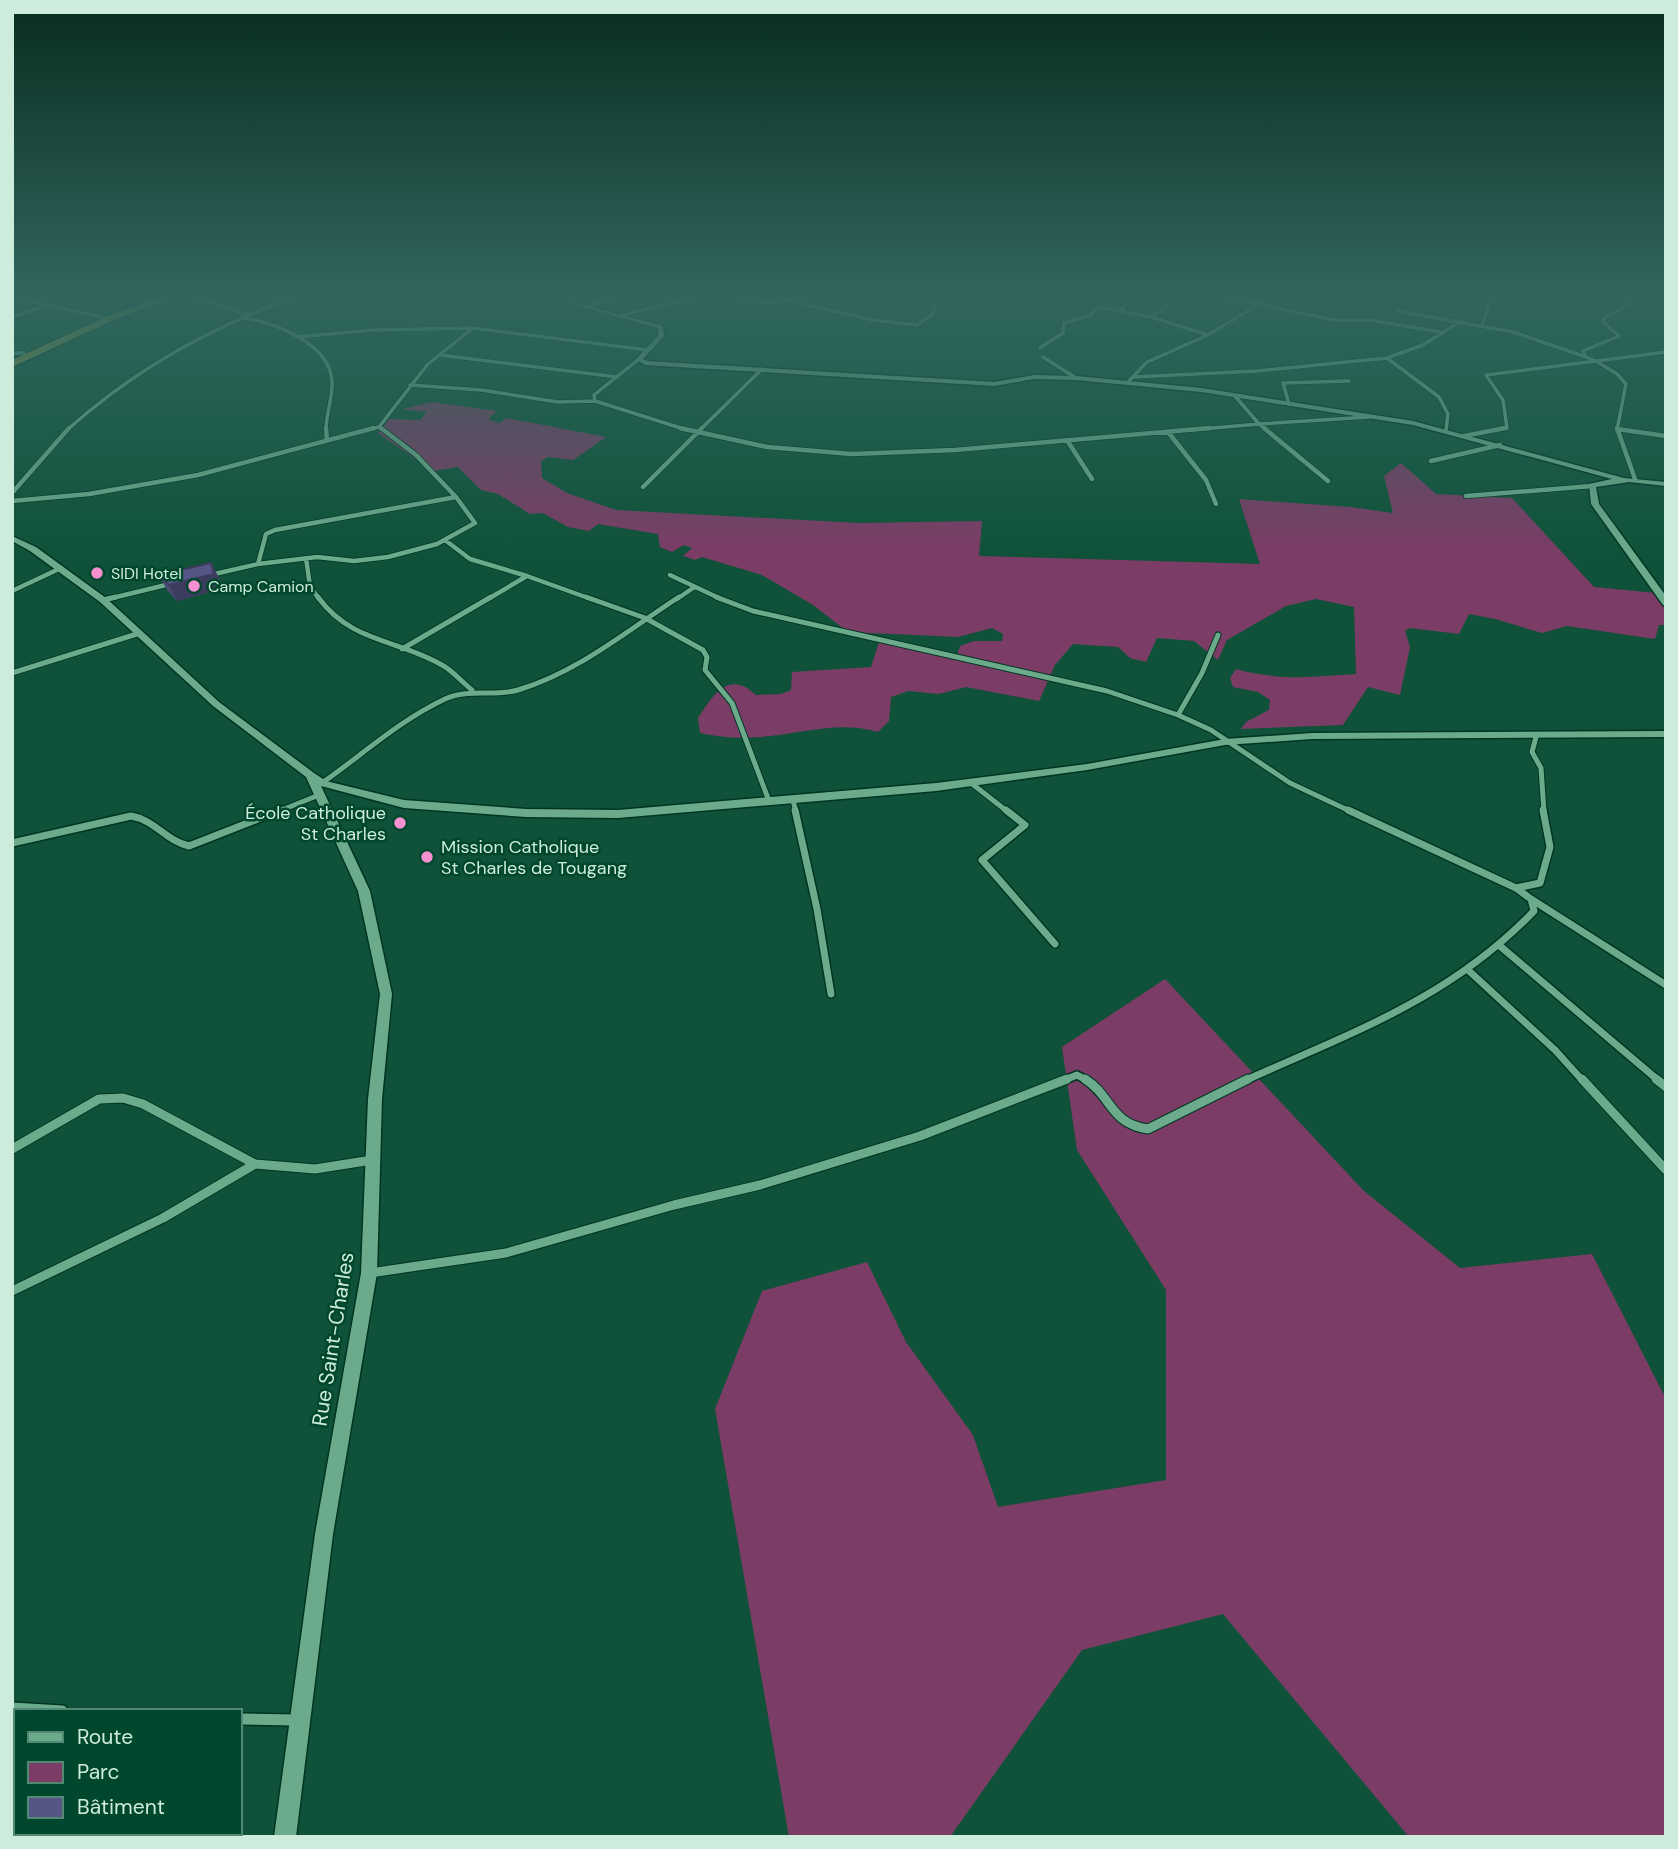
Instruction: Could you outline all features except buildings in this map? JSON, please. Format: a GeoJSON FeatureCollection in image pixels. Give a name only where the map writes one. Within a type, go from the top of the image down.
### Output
{"type":"FeatureCollection","features":[{"type":"Feature","properties":{"kind":"street"},"geometry":{"type":"LineString","coordinates":[[12,493],[29,468],[57,438],[89,411],[131,382]]}},
{"type":"Feature","properties":{"kind":"street"},"geometry":{"type":"LineString","coordinates":[[327,440],[325,418],[332,402],[331,382]]}},
{"type":"Feature","properties":{"kind":"street"},"geometry":{"type":"LineString","coordinates":[[12,501],[142,486],[198,475],[379,427],[413,382]]}},
{"type":"Feature","properties":{"kind":"street"},"geometry":{"type":"LineString","coordinates":[[595,401],[594,396],[611,382]]}},
{"type":"Feature","properties":{"kind":"street"},"geometry":{"type":"LineString","coordinates":[[643,487],[749,382]]}},
{"type":"Feature","properties":{"kind":"street"},"geometry":{"type":"LineString","coordinates":[[968,382],[1005,382]]}},
{"type":"Feature","properties":{"kind":"street"},"geometry":{"type":"LineString","coordinates":[[1152,382],[1446,430],[1621,479]]}},
{"type":"Feature","properties":{"kind":"street"},"geometry":{"type":"LineString","coordinates":[[1289,404],[1283,383],[1307,382]]}},
{"type":"Feature","properties":{"kind":"street"},"geometry":{"type":"LineString","coordinates":[[1419,382],[1439,397],[1448,414],[1446,430]]}},
{"type":"Feature","properties":{"kind":"street"},"geometry":{"type":"LineString","coordinates":[[1464,436],[1507,428],[1503,400],[1491,382]]}},
{"type":"Feature","properties":{"kind":"street"},"geometry":{"type":"LineString","coordinates":[[1624,382],[1617,429],[1634,479]]}},
{"type":"Feature","properties":{"kind":"street"},"geometry":{"type":"LineString","coordinates":[[410,385],[481,390],[558,402],[595,401],[651,422],[698,433],[825,453],[880,453],[1370,417]]}},
{"type":"Feature","properties":{"kind":"street"},"geometry":{"type":"LineString","coordinates":[[1235,396],[1259,424],[1328,481]]}},
{"type":"Feature","properties":{"kind":"street"},"geometry":{"type":"LineString","coordinates":[[209,575],[258,564],[306,558],[375,559],[446,540],[466,531],[475,523],[456,496],[416,456],[379,427]]}},
{"type":"Feature","properties":{"kind":"street"},"geometry":{"type":"LineString","coordinates":[[1617,429],[1666,436]]}},
{"type":"Feature","properties":{"kind":"street"},"geometry":{"type":"LineString","coordinates":[[1168,432],[1206,480],[1216,503]]}},
{"type":"Feature","properties":{"kind":"street"},"geometry":{"type":"LineString","coordinates":[[1067,440],[1092,479]]}},
{"type":"Feature","properties":{"kind":"street"},"geometry":{"type":"LineString","coordinates":[[1431,461],[1500,445]]}},
{"type":"Feature","properties":{"kind":"street"},"geometry":{"type":"LineString","coordinates":[[1552,460],[1596,485]]}},
{"type":"Feature","properties":{"kind":"street"},"geometry":{"type":"LineString","coordinates":[[1466,496],[1596,485],[1621,479],[1666,484]]}},
{"type":"Feature","properties":{"kind":"street"},"geometry":{"type":"LineString","coordinates":[[1596,485],[1595,504],[1666,603]]}},
{"type":"Feature","properties":{"kind":"street"},"geometry":{"type":"LineString","coordinates":[[258,564],[266,534],[275,530],[456,496]]}},
{"type":"Feature","properties":{"kind":"street"},"geometry":{"type":"LineString","coordinates":[[12,538],[61,568],[103,600],[216,704],[310,775]]}},
{"type":"Feature","properties":{"kind":"street"},"geometry":{"type":"LineString","coordinates":[[446,540],[470,559],[527,576],[645,618],[703,650],[707,657],[705,670],[732,703],[769,801]]}},
{"type":"Feature","properties":{"kind":"street"},"geometry":{"type":"LineString","coordinates":[[306,558],[310,586],[330,614],[367,637],[442,666],[472,690]]}},
{"type":"Feature","properties":{"kind":"street"},"geometry":{"type":"LineString","coordinates":[[12,591],[61,568]]}},
{"type":"Feature","properties":{"kind":"street"},"geometry":{"type":"LineString","coordinates":[[670,575],[692,588],[752,611],[1107,691],[1178,715],[1211,730],[1225,742],[1290,783],[1516,888],[1666,985]]}},
{"type":"Feature","properties":{"kind":"street"},"geometry":{"type":"LineString","coordinates":[[402,649],[527,576]]}},
{"type":"Feature","properties":{"kind":"street"},"geometry":{"type":"LineString","coordinates":[[103,600],[183,582]]}},
{"type":"Feature","properties":{"kind":"street"},"geometry":{"type":"LineString","coordinates":[[12,843],[131,816],[142,816],[156,823],[168,840],[189,846],[320,789],[443,700],[472,690],[498,693],[516,691],[571,667],[692,588]]}},
{"type":"Feature","properties":{"kind":"street"},"geometry":{"type":"LineString","coordinates":[[12,673],[140,633]]}},
{"type":"Feature","properties":{"kind":"street"},"geometry":{"type":"LineString","coordinates":[[1178,715],[1202,673],[1218,635]]}},
{"type":"Feature","properties":{"kind":"street"},"geometry":{"type":"LineString","coordinates":[[320,789],[404,804],[526,813],[618,814],[971,783],[1225,742],[1312,736],[1536,737],[1666,734]]}},
{"type":"Feature","properties":{"kind":"street"},"geometry":{"type":"LineString","coordinates":[[1516,888],[1539,883],[1550,847],[1542,803],[1541,768],[1532,751],[1536,737]]}},
{"type":"Feature","properties":{"kind":"street","name":"Rue Saint-Charles"},"geometry":{"type":"LineString","coordinates":[[290,1835],[300,1720],[324,1534],[369,1273],[375,1099],[386,994],[365,891],[320,789],[310,775]]}},
{"type":"Feature","properties":{"kind":"street"},"geometry":{"type":"LineString","coordinates":[[971,783],[1025,825],[982,860],[1055,944]]}},
{"type":"Feature","properties":{"kind":"street"},"geometry":{"type":"LineString","coordinates":[[793,800],[817,909],[831,994]]}},
{"type":"Feature","properties":{"kind":"street"},"geometry":{"type":"LineString","coordinates":[[369,1273],[506,1252],[674,1205],[760,1185],[920,1136],[1077,1075],[1090,1079],[1120,1122],[1135,1129],[1148,1129],[1243,1081],[1375,1025],[1443,987],[1500,946],[1534,911],[1531,899]]}},
{"type":"Feature","properties":{"kind":"street"},"geometry":{"type":"LineString","coordinates":[[1500,946],[1666,1087]]}},
{"type":"Feature","properties":{"kind":"street"},"geometry":{"type":"LineString","coordinates":[[1468,970],[1555,1050],[1666,1170]]}},
{"type":"Feature","properties":{"kind":"street"},"geometry":{"type":"LineString","coordinates":[[12,1149],[99,1099],[123,1098],[143,1104],[255,1164],[315,1169],[373,1160]]}},
{"type":"Feature","properties":{"kind":"street"},"geometry":{"type":"LineString","coordinates":[[12,1291],[163,1218],[255,1164]]}},
{"type":"Feature","properties":{"kind":"street"},"geometry":{"type":"LineString","coordinates":[[242,1719],[300,1720]]}},
{"type":"Feature","properties":{"kind":"green space"},"geometry":{"type":"Polygon","coordinates":[[[432,402],[497,411],[488,419],[499,423],[507,418],[606,437],[573,460],[548,457],[541,461],[542,478],[567,493],[616,510],[859,523],[982,521],[979,556],[1260,564],[1239,499],[1393,513],[1384,476],[1401,463],[1436,494],[1512,498],[1594,587],[1666,594],[1666,625],[1659,625],[1655,639],[1567,626],[1542,633],[1469,614],[1459,634],[1410,628],[1405,631],[1410,647],[1400,695],[1368,687],[1343,725],[1241,729],[1246,722],[1269,710],[1270,700],[1258,692],[1233,687],[1230,678],[1236,669],[1282,677],[1356,674],[1354,607],[1316,599],[1286,606],[1227,640],[1218,660],[1194,641],[1157,638],[1146,662],[1130,658],[1118,647],[1073,644],[1055,665],[1039,701],[966,687],[939,694],[908,691],[891,697],[889,721],[878,732],[848,727],[752,738],[700,733],[698,718],[716,694],[730,685],[738,684],[756,695],[781,694],[791,690],[792,672],[871,667],[879,642],[891,642],[909,649],[956,658],[960,646],[974,641],[1002,641],[1003,634],[992,628],[958,637],[848,632],[813,605],[762,575],[702,557],[695,560],[683,556],[692,548],[684,545],[672,552],[660,547],[658,534],[598,524],[589,531],[568,527],[543,513],[530,514],[498,494],[481,490],[458,467],[433,471],[378,433],[389,419],[420,420],[427,412],[402,409],[432,402]]]}},
{"type":"Feature","properties":{"kind":"green space"},"geometry":{"type":"Polygon","coordinates":[[[1165,979],[1364,1191],[1460,1268],[1592,1254],[1666,1399],[1666,1837],[1409,1837],[1223,1614],[1082,1650],[950,1837],[789,1837],[715,1409],[762,1291],[867,1262],[906,1342],[973,1435],[998,1507],[1166,1480],[1166,1290],[1077,1150],[1062,1047],[1165,979]]]}},
{"type":"Feature","properties":{"kind":"place","name":"SIDI Hotel"},"geometry":{"type":"Point","coordinates":[97,573]}},
{"type":"Feature","properties":{"kind":"place","name":"Camp Camion"},"geometry":{"type":"Point","coordinates":[194,586]}},
{"type":"Feature","properties":{"kind":"place","name":"École Catholique St Charles"},"geometry":{"type":"Point","coordinates":[400,823]}},
{"type":"Feature","properties":{"kind":"place","name":"Mission Catholique St Charles de Tougang"},"geometry":{"type":"Point","coordinates":[427,857]}}]}
